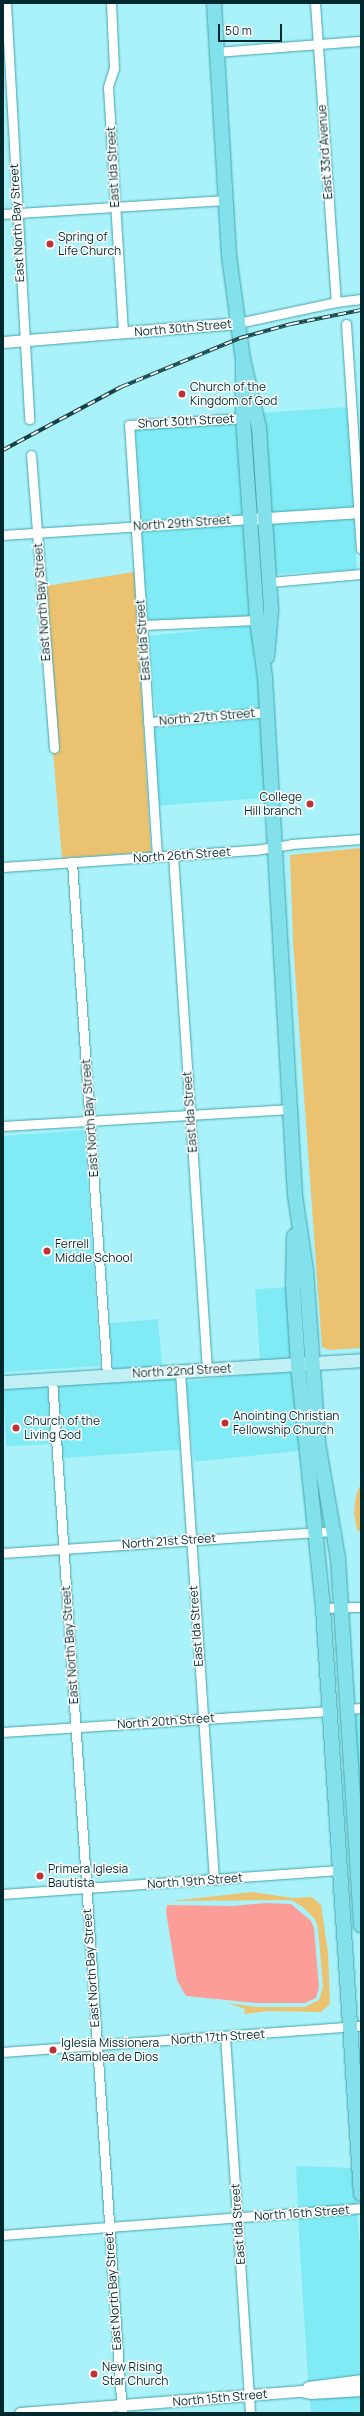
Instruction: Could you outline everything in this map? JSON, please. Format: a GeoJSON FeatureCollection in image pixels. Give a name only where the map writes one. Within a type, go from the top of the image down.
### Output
{"type":"FeatureCollection","features":[{"type":"Feature","properties":{"kind":"main road"},"geometry":{"type":"LineString","coordinates":[[214,3],[225,200],[238,323],[243,359],[259,428],[270,582],[270,635],[265,677]]}},
{"type":"Feature","properties":{"kind":"main road"},"geometry":{"type":"LineString","coordinates":[[243,359],[243,418],[257,620],[265,677],[295,1195],[293,1285],[298,1365],[305,1444],[317,1532],[323,1608],[338,1870],[355,2027],[361,2194]]}},
{"type":"Feature","properties":{"kind":"main road"},"geometry":{"type":"LineString","coordinates":[[295,1195],[306,1270],[318,1442],[335,1531],[361,1925]]}},
{"type":"Feature","properties":{"kind":"main road","name":"North 22nd Street"},"geometry":{"type":"LineString","coordinates":[[3,1382],[361,1360]]}},
{"type":"Feature","properties":{"kind":"main road"},"geometry":{"type":"LineString","coordinates":[[325,1656],[333,1696],[340,1706],[347,1709]]}},
{"type":"Feature","properties":{"kind":"street","name":"East North Bay Street"},"geometry":{"type":"LineString","coordinates":[[6,3],[23,341],[29,419]]}},
{"type":"Feature","properties":{"kind":"street","name":"East Ida Street"},"geometry":{"type":"LineString","coordinates":[[111,3],[114,68],[108,87],[123,332]]}},
{"type":"Feature","properties":{"kind":"street","name":"East 33rd Avenue"},"geometry":{"type":"LineString","coordinates":[[315,3],[336,302]]}},
{"type":"Feature","properties":{"kind":"street"},"geometry":{"type":"LineString","coordinates":[[217,52],[361,41]]}},
{"type":"Feature","properties":{"kind":"street"},"geometry":{"type":"LineString","coordinates":[[3,214],[225,200]]}},
{"type":"Feature","properties":{"kind":"street","name":"North 30th Street"},"geometry":{"type":"LineString","coordinates":[[3,342],[238,323],[336,302],[361,299]]}},
{"type":"Feature","properties":{"kind":"street"},"geometry":{"type":"LineString","coordinates":[[346,324],[360,512],[361,549]]}},
{"type":"Feature","properties":{"kind":"street","name":"Short 30th Street"},"geometry":{"type":"LineString","coordinates":[[129,424],[243,418]]}},
{"type":"Feature","properties":{"kind":"street","name":"East Ida Street"},"geometry":{"type":"LineString","coordinates":[[129,424],[157,856]]}},
{"type":"Feature","properties":{"kind":"street","name":"East North Bay Street"},"geometry":{"type":"LineString","coordinates":[[31,455],[54,748]]}},
{"type":"Feature","properties":{"kind":"street","name":"North 29th Street"},"geometry":{"type":"LineString","coordinates":[[3,535],[360,512]]}},
{"type":"Feature","properties":{"kind":"street"},"geometry":{"type":"LineString","coordinates":[[270,582],[361,574]]}},
{"type":"Feature","properties":{"kind":"street"},"geometry":{"type":"LineString","coordinates":[[142,625],[257,620]]}},
{"type":"Feature","properties":{"kind":"street","name":"North 27th Street"},"geometry":{"type":"LineString","coordinates":[[148,722],[267,712]]}},
{"type":"Feature","properties":{"kind":"street","name":"North 26th Street"},"geometry":{"type":"LineString","coordinates":[[3,867],[173,855],[361,839]]}},
{"type":"Feature","properties":{"kind":"street","name":"East Ida Street"},"geometry":{"type":"LineString","coordinates":[[173,855],[207,1369]]}},
{"type":"Feature","properties":{"kind":"street","name":"East North Bay Street"},"geometry":{"type":"LineString","coordinates":[[72,862],[91,1121],[107,1375]]}},
{"type":"Feature","properties":{"kind":"street"},"geometry":{"type":"LineString","coordinates":[[3,1126],[290,1109]]}},
{"type":"Feature","properties":{"kind":"street","name":"East Ida Street"},"geometry":{"type":"LineString","coordinates":[[180,1371],[214,1880]]}},
{"type":"Feature","properties":{"kind":"street","name":"East North Bay Street"},"geometry":{"type":"LineString","coordinates":[[52,1379],[122,2410]]}},
{"type":"Feature","properties":{"kind":"street","name":"North 21st Street"},"geometry":{"type":"LineString","coordinates":[[3,1553],[335,1531]]}},
{"type":"Feature","properties":{"kind":"street"},"geometry":{"type":"LineString","coordinates":[[323,1608],[361,1606]]}},
{"type":"Feature","properties":{"kind":"street"},"geometry":{"type":"LineString","coordinates":[[347,1709],[361,1708]]}},
{"type":"Feature","properties":{"kind":"street","name":"North 20th Street"},"geometry":{"type":"LineString","coordinates":[[3,1732],[328,1711]]}},
{"type":"Feature","properties":{"kind":"street","name":"North 19th Street"},"geometry":{"type":"LineString","coordinates":[[3,1894],[338,1870]]}},
{"type":"Feature","properties":{"kind":"street","name":"North 17th Street"},"geometry":{"type":"LineString","coordinates":[[3,2052],[355,2027]]}},
{"type":"Feature","properties":{"kind":"street","name":"East Ida Street"},"geometry":{"type":"LineString","coordinates":[[225,2036],[250,2413]]}},
{"type":"Feature","properties":{"kind":"street","name":"North 16th Street"},"geometry":{"type":"LineString","coordinates":[[3,2235],[361,2208]]}},
{"type":"Feature","properties":{"kind":"street","name":"North 15th Street"},"geometry":{"type":"LineString","coordinates":[[301,2391],[310,2386],[361,2380]]}},
{"type":"Feature","properties":{"kind":"street","name":"North 15th Street"},"geometry":{"type":"LineString","coordinates":[[20,2413],[122,2410],[249,2395],[301,2391],[311,2393],[361,2390]]}},
{"type":"Feature","properties":{"kind":"shaded area"},"geometry":{"type":"Polygon","coordinates":[[[347,407],[354,508],[269,514],[262,413],[347,407]]]}},
{"type":"Feature","properties":{"kind":"shaded area"},"geometry":{"type":"Polygon","coordinates":[[[239,422],[245,515],[142,522],[135,429],[239,422]]]}},
{"type":"Feature","properties":{"kind":"shaded area"},"geometry":{"type":"Polygon","coordinates":[[[354,517],[357,570],[274,574],[271,521],[354,517]]]}},
{"type":"Feature","properties":{"kind":"shaded area"},"geometry":{"type":"Polygon","coordinates":[[[246,523],[252,616],[148,623],[141,530],[246,523]]]}},
{"type":"Feature","properties":{"kind":"shaded area"},"geometry":{"type":"Polygon","coordinates":[[[134,572],[151,852],[62,858],[53,752],[59,751],[46,586],[134,572]]]}},
{"type":"Feature","properties":{"kind":"shaded area"},"geometry":{"type":"Polygon","coordinates":[[[252,625],[261,708],[156,719],[148,636],[252,625]]]}},
{"type":"Feature","properties":{"kind":"shaded area"},"geometry":{"type":"Polygon","coordinates":[[[262,717],[268,798],[159,805],[153,725],[262,717]]]}},
{"type":"Feature","properties":{"kind":"shaded area"},"geometry":{"type":"Polygon","coordinates":[[[361,848],[361,1348],[329,1350],[322,1347],[293,942],[290,855],[361,848]]]}},
{"type":"Feature","properties":{"kind":"shaded area","name":"Ferrell Middle School"},"geometry":{"type":"Polygon","coordinates":[[[84,1130],[100,1366],[3,1372],[3,1136],[84,1130]]]}},
{"type":"Feature","properties":{"kind":"shaded area"},"geometry":{"type":"Polygon","coordinates":[[[288,1287],[293,1361],[260,1363],[255,1289],[288,1287]]]}},
{"type":"Feature","properties":{"kind":"shaded area"},"geometry":{"type":"Polygon","coordinates":[[[158,1319],[162,1367],[113,1371],[109,1323],[158,1319]]]}},
{"type":"Feature","properties":{"kind":"shaded area"},"geometry":{"type":"Polygon","coordinates":[[[293,1370],[301,1451],[194,1462],[186,1381],[293,1370]]]}},
{"type":"Feature","properties":{"kind":"shaded area"},"geometry":{"type":"Polygon","coordinates":[[[175,1376],[180,1450],[62,1458],[57,1384],[175,1376]]]}},
{"type":"Feature","properties":{"kind":"shaded area"},"geometry":{"type":"Polygon","coordinates":[[[48,1384],[51,1444],[6,1446],[3,1386],[48,1384]]]}},
{"type":"Feature","properties":{"kind":"shaded area"},"geometry":{"type":"Polygon","coordinates":[[[361,1483],[361,1531],[357,1531],[354,1513],[356,1495],[361,1483]]]}},
{"type":"Feature","properties":{"kind":"shaded area"},"geometry":{"type":"Polygon","coordinates":[[[361,1715],[361,1845],[351,1716],[361,1715]]]}},
{"type":"Feature","properties":{"kind":"shaded area"},"geometry":{"type":"Polygon","coordinates":[[[253,1892],[293,1898],[312,1897],[321,1905],[328,1952],[330,2004],[321,2012],[269,2011],[244,2014],[245,2009],[227,2003],[256,2007],[305,2007],[319,2000],[323,1987],[318,1928],[315,1919],[303,1907],[291,1900],[170,1901],[253,1892]]]}},
{"type":"Feature","properties":{"kind":"shaded area"},"geometry":{"type":"Polygon","coordinates":[[[265,1903],[291,1904],[311,1921],[314,1928],[319,1987],[316,1998],[305,2003],[256,2003],[186,1996],[177,1980],[166,1912],[167,1905],[233,1906],[265,1903]]]}},
{"type":"Feature","properties":{"kind":"shaded area"},"geometry":{"type":"Polygon","coordinates":[[[296,2166],[354,2168],[357,2204],[298,2208],[296,2166]]]}},
{"type":"Feature","properties":{"kind":"shaded area"},"geometry":{"type":"Polygon","coordinates":[[[357,2213],[361,2258],[361,2375],[308,2382],[298,2217],[357,2213]]]}},
{"type":"Feature","properties":{"kind":"shaded area"},"geometry":{"type":"Polygon","coordinates":[[[361,2394],[361,2413],[311,2413],[310,2397],[361,2394]]]}},
{"type":"Feature","properties":{"kind":"railway"},"geometry":{"type":"LineString","coordinates":[[3,450],[121,387],[240,338],[291,324],[361,310]]}},
{"type":"Feature","properties":{"kind":"place","name":"Spring of Life Church"},"geometry":{"type":"Point","coordinates":[50,244]}},
{"type":"Feature","properties":{"kind":"place","name":"Church of the Kingdom of God"},"geometry":{"type":"Point","coordinates":[182,394]}},
{"type":"Feature","properties":{"kind":"place","name":"College Hill branch"},"geometry":{"type":"Point","coordinates":[310,804]}},
{"type":"Feature","properties":{"kind":"place","name":"Ferrell Middle School"},"geometry":{"type":"Point","coordinates":[47,1251]}},
{"type":"Feature","properties":{"kind":"place","name":"Anointing Christian Fellowship Church"},"geometry":{"type":"Point","coordinates":[225,1423]}},
{"type":"Feature","properties":{"kind":"place","name":"Church of the Living God"},"geometry":{"type":"Point","coordinates":[16,1428]}},
{"type":"Feature","properties":{"kind":"place","name":"Primera Iglesia Bautista"},"geometry":{"type":"Point","coordinates":[40,1876]}},
{"type":"Feature","properties":{"kind":"place","name":"Iglesia Missionera Asamblea de Dios"},"geometry":{"type":"Point","coordinates":[53,2050]}},
{"type":"Feature","properties":{"kind":"place","name":"New Rising Star Church"},"geometry":{"type":"Point","coordinates":[94,2374]}}]}
